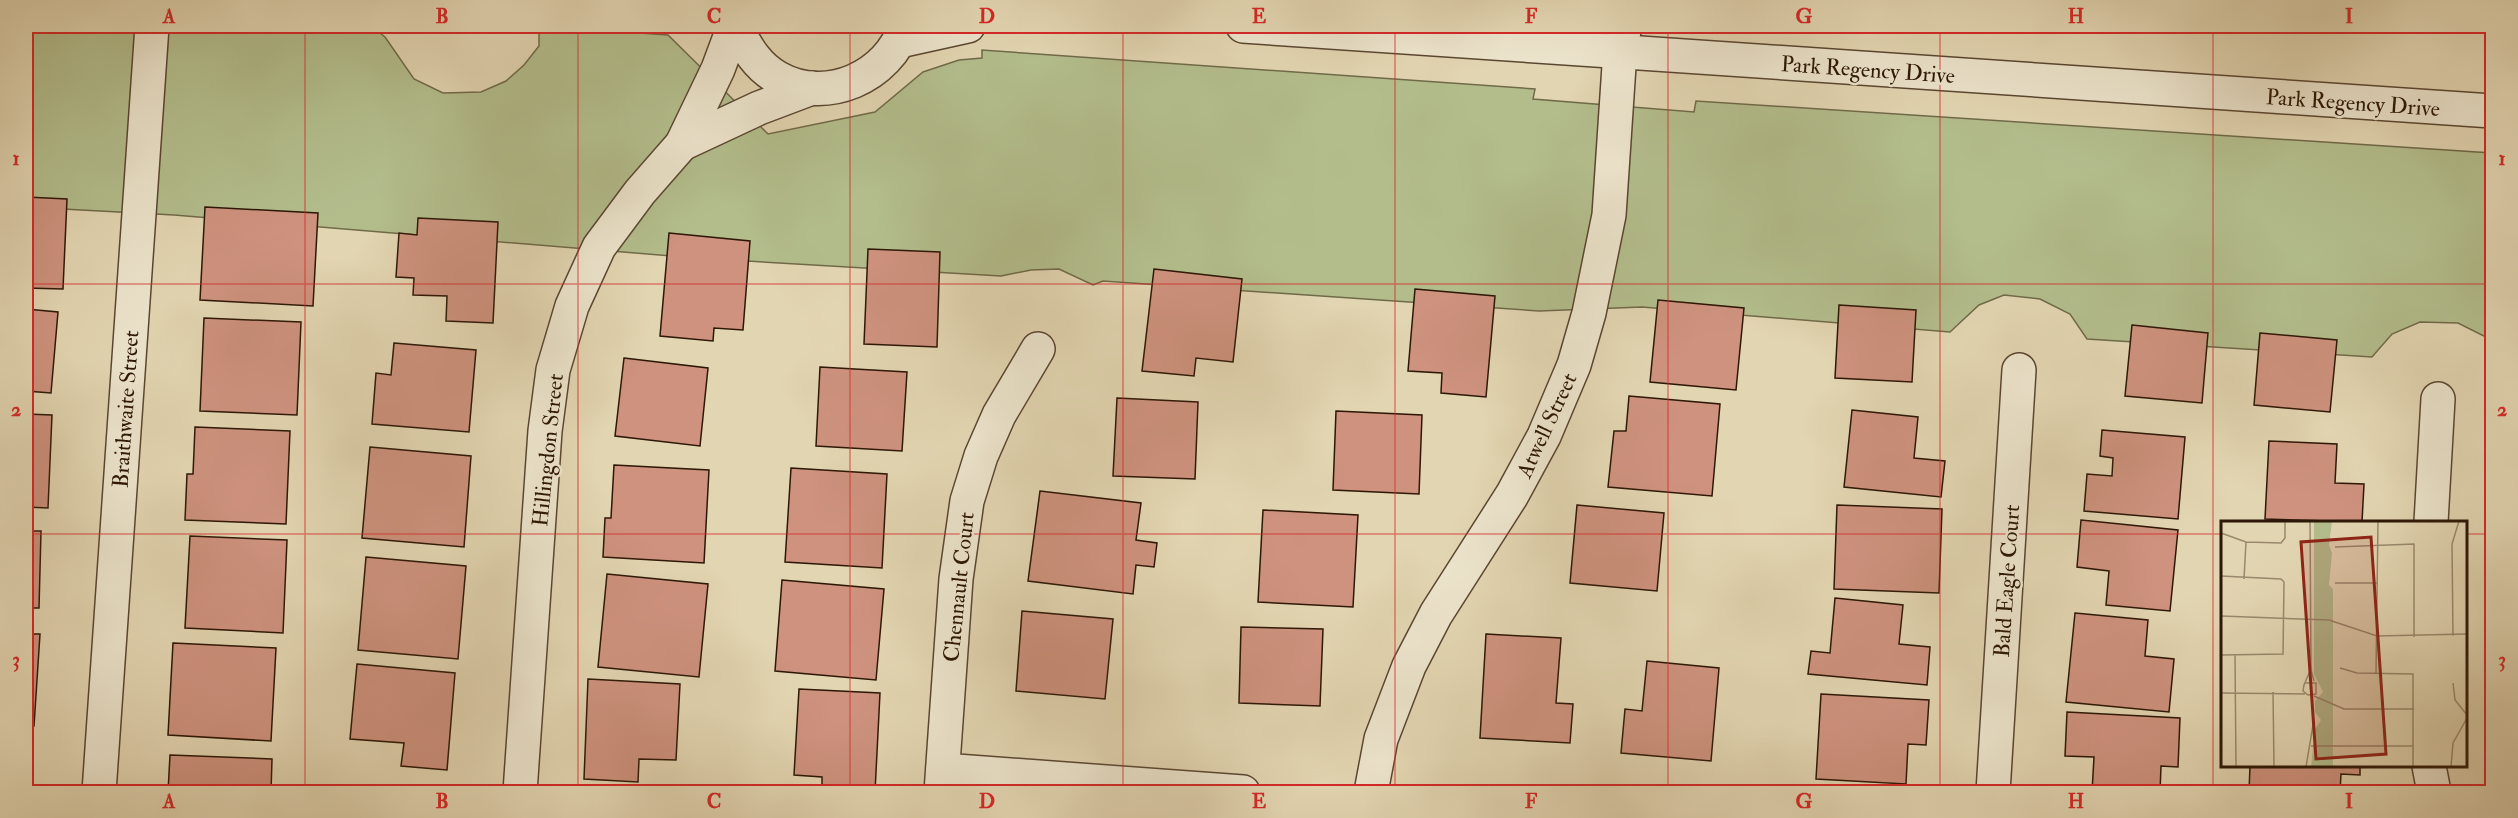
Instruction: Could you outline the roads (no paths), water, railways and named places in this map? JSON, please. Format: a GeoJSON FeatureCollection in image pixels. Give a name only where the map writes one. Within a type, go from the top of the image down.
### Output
{"type":"FeatureCollection","features":[{"type":"Feature","properties":{"kind":"street","name":"Braithwaite Street"},"geometry":{"type":"LineString","coordinates":[[99,792],[152,26]]}},
{"type":"Feature","properties":{"kind":"street"},"geometry":{"type":"LineString","coordinates":[[734,26],[750,56],[778,78],[812,88],[847,85],[878,69],[902,33],[968,26]]}},
{"type":"Feature","properties":{"kind":"street","name":"Hillingdon Street"},"geometry":{"type":"LineString","coordinates":[[520,792],[545,431],[554,370],[573,306],[599,248],[640,192],[682,144],[718,69],[734,26]]}},
{"type":"Feature","properties":{"kind":"street","name":"Park Regency Drive"},"geometry":{"type":"LineString","coordinates":[[1243,26],[1623,38],[2039,82],[2493,111]]}},
{"type":"Feature","properties":{"kind":"street","name":"Atwell Street"},"geometry":{"type":"LineString","coordinates":[[1371,792],[1381,739],[1409,666],[1436,614],[1512,495],[1544,436],[1574,365],[1589,313],[1609,215],[1623,38]]}},
{"type":"Feature","properties":{"kind":"street","name":"Hillingdon Street"},"geometry":{"type":"LineString","coordinates":[[682,144],[759,108],[812,88]]}},
{"type":"Feature","properties":{"kind":"street","name":"Chennault Court"},"geometry":{"type":"LineString","coordinates":[[942,781],[956,579],[967,501],[981,456],[999,415],[1038,349]]}},
{"type":"Feature","properties":{"kind":"street","name":"Bald Eagle Court"},"geometry":{"type":"LineString","coordinates":[[1992,792],[2019,370]]}},
{"type":"Feature","properties":{"kind":"street"},"geometry":{"type":"LineString","coordinates":[[2431,521],[2438,399]]}},
{"type":"Feature","properties":{"kind":"street"},"geometry":{"type":"LineString","coordinates":[[2429,767],[2434,792]]}},
{"type":"Feature","properties":{"kind":"street"},"geometry":{"type":"LineString","coordinates":[[942,781],[1243,792]]}}]}
